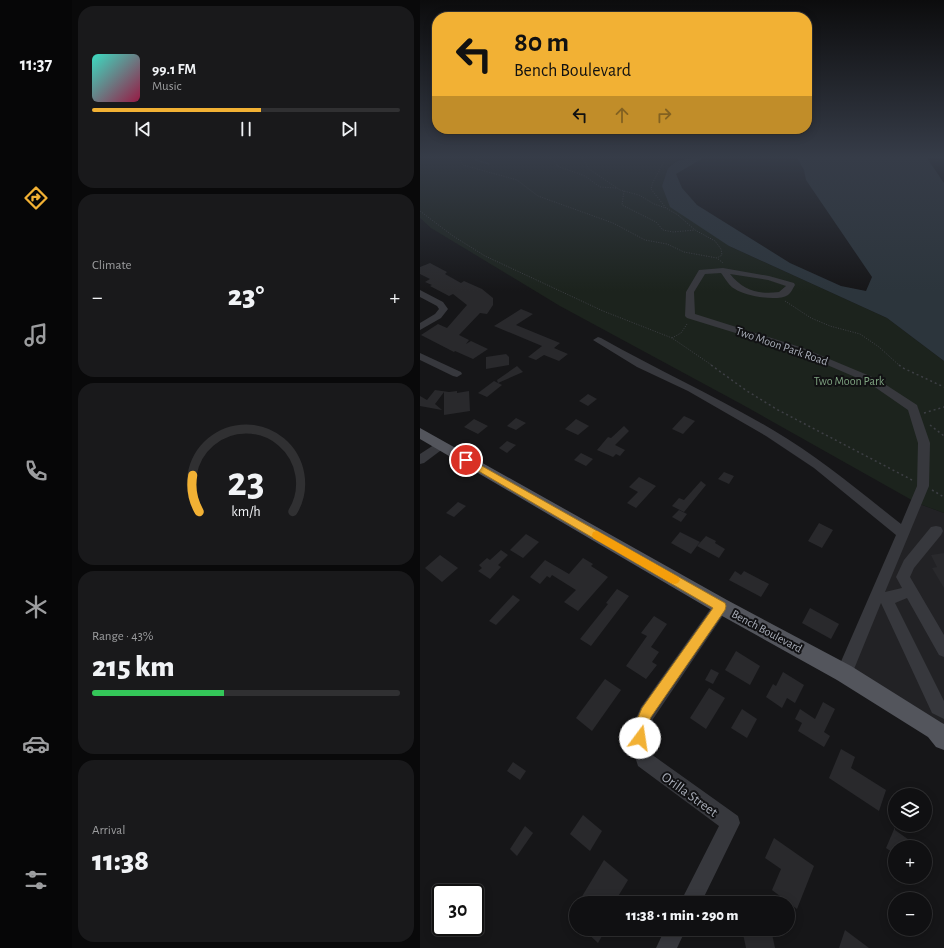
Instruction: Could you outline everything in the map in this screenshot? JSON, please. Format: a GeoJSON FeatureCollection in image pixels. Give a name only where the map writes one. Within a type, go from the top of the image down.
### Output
{"type":"FeatureCollection","features":[{"type":"Feature","properties":{"kind":"main road","name":"Bench Boulevard"},"geometry":{"type":"LineString","coordinates":[[420,433],[721,606],[844,673],[935,730],[944,739]]}},
{"type":"Feature","properties":{"kind":"street"},"geometry":{"type":"LineString","coordinates":[[690,316],[690,292],[702,272],[723,270],[769,278],[791,285],[785,293],[776,295],[750,292],[738,287],[723,270]]}},
{"type":"Feature","properties":{"kind":"street"},"geometry":{"type":"LineString","coordinates":[[420,293],[440,304],[444,309],[438,316],[420,327]]}},
{"type":"Feature","properties":{"kind":"street","name":"Two Moon Park Road"},"geometry":{"type":"LineString","coordinates":[[690,316],[800,350],[873,381],[913,408],[924,443],[923,486],[882,597],[844,673]]}},
{"type":"Feature","properties":{"kind":"street"},"geometry":{"type":"LineString","coordinates":[[598,340],[642,365],[692,389],[770,433],[818,465],[904,534]]}},
{"type":"Feature","properties":{"kind":"street"},"geometry":{"type":"LineString","coordinates":[[420,356],[457,374]]}},
{"type":"Feature","properties":{"kind":"street"},"geometry":{"type":"LineString","coordinates":[[420,460],[440,444]]}},
{"type":"Feature","properties":{"kind":"street"},"geometry":{"type":"LineString","coordinates":[[936,531],[909,564],[904,577],[944,650]]}},
{"type":"Feature","properties":{"kind":"street"},"geometry":{"type":"LineString","coordinates":[[911,591],[882,597],[938,707],[944,711]]}},
{"type":"Feature","properties":{"kind":"street","name":"Orilla Street"},"geometry":{"type":"LineString","coordinates":[[694,896],[731,823],[644,760],[639,746],[640,729],[647,712],[721,606]]}},
{"type":"Feature","properties":{"kind":"street"},"geometry":{"type":"LineString","coordinates":[[666,948],[672,936]]}},
{"type":"Feature","properties":{"kind":"path"},"geometry":{"type":"LineString","coordinates":[[553,202],[613,223],[644,240],[667,244],[684,252],[696,255],[718,258],[722,255],[721,249],[715,241],[695,230],[678,215],[651,202]]}},
{"type":"Feature","properties":{"kind":"path"},"geometry":{"type":"LineString","coordinates":[[622,202],[622,205],[656,222],[663,230],[673,232],[695,230]]}},
{"type":"Feature","properties":{"kind":"path"},"geometry":{"type":"LineString","coordinates":[[661,202],[666,208]]}},
{"type":"Feature","properties":{"kind":"path"},"geometry":{"type":"LineString","coordinates":[[420,211],[453,236],[485,256],[603,311],[672,338],[693,351],[747,392],[778,410],[944,497]]}},
{"type":"Feature","properties":{"kind":"path"},"geometry":{"type":"LineString","coordinates":[[776,295],[796,309],[830,326],[860,334],[879,347],[903,368],[944,387]]}},
{"type":"Feature","properties":{"kind":"path"},"geometry":{"type":"LineString","coordinates":[[672,338],[684,330],[690,316]]}},
{"type":"Feature","properties":{"kind":"path"},"geometry":{"type":"LineString","coordinates":[[919,414],[944,407]]}},
{"type":"Feature","properties":{"kind":"path"},"geometry":{"type":"LineString","coordinates":[[930,425],[944,436]]}},
{"type":"Feature","properties":{"kind":"shaded area"},"geometry":{"type":"Polygon","coordinates":[[[668,202],[695,202],[790,263],[841,286],[866,291],[872,277],[821,202],[944,202],[944,361],[887,318],[729,246],[670,207],[668,202]]]}},
{"type":"Feature","properties":{"kind":"shaded area"},"geometry":{"type":"Polygon","coordinates":[[[917,503],[944,513],[944,739],[844,673],[917,503]]]}},
{"type":"Feature","properties":{"kind":"green space","name":"Two Moon Park"},"geometry":{"type":"Polygon","coordinates":[[[420,202],[680,202],[729,246],[887,318],[944,361],[944,513],[917,503],[743,405],[560,306],[431,228],[420,218],[420,202]]]}},
{"type":"Feature","properties":{"kind":"building"},"geometry":{"type":"Polygon","coordinates":[[[430,263],[447,272],[445,274],[461,283],[464,281],[482,289],[493,298],[493,305],[487,314],[480,313],[459,335],[469,340],[466,344],[471,341],[488,349],[473,359],[455,351],[454,352],[421,335],[438,324],[447,328],[467,305],[453,294],[449,296],[425,282],[430,279],[420,274],[420,267],[430,263]]]}},
{"type":"Feature","properties":{"kind":"building"},"geometry":{"type":"Polygon","coordinates":[[[521,309],[533,314],[516,325],[560,343],[554,348],[568,354],[559,361],[544,355],[536,360],[528,357],[542,346],[494,326],[521,309]]]}},
{"type":"Feature","properties":{"kind":"building"},"geometry":{"type":"Polygon","coordinates":[[[506,354],[509,357],[509,365],[486,369],[486,357],[506,354]]]}},
{"type":"Feature","properties":{"kind":"building"},"geometry":{"type":"Polygon","coordinates":[[[517,366],[523,372],[498,383],[497,380],[517,366]]]}},
{"type":"Feature","properties":{"kind":"building"},"geometry":{"type":"Polygon","coordinates":[[[494,381],[502,385],[487,397],[478,393],[494,381]]]}},
{"type":"Feature","properties":{"kind":"building"},"geometry":{"type":"Polygon","coordinates":[[[435,390],[449,392],[457,391],[457,393],[469,391],[470,411],[444,415],[444,392],[435,404],[442,410],[420,406],[420,396],[427,400],[435,390]]]}},
{"type":"Feature","properties":{"kind":"building"},"geometry":{"type":"Polygon","coordinates":[[[588,394],[597,399],[588,406],[579,401],[588,394]]]}},
{"type":"Feature","properties":{"kind":"building"},"geometry":{"type":"Polygon","coordinates":[[[684,416],[695,421],[683,434],[672,429],[684,416]]]}},
{"type":"Feature","properties":{"kind":"building"},"geometry":{"type":"Polygon","coordinates":[[[516,418],[526,423],[516,430],[507,426],[516,418]]]}},
{"type":"Feature","properties":{"kind":"building"},"geometry":{"type":"Polygon","coordinates":[[[474,419],[488,426],[478,434],[464,427],[474,419]]]}},
{"type":"Feature","properties":{"kind":"building"},"geometry":{"type":"Polygon","coordinates":[[[576,419],[589,426],[578,435],[565,429],[576,419]]]}},
{"type":"Feature","properties":{"kind":"building"},"geometry":{"type":"Polygon","coordinates":[[[624,426],[629,431],[615,445],[625,450],[620,456],[616,454],[613,457],[597,450],[608,437],[611,438],[624,426]]]}},
{"type":"Feature","properties":{"kind":"building"},"geometry":{"type":"Polygon","coordinates":[[[507,441],[516,445],[507,453],[499,448],[507,441]]]}},
{"type":"Feature","properties":{"kind":"building"},"geometry":{"type":"Polygon","coordinates":[[[581,453],[593,459],[586,466],[574,460],[581,453]]]}},
{"type":"Feature","properties":{"kind":"building"},"geometry":{"type":"Polygon","coordinates":[[[724,472],[734,476],[729,484],[718,479],[724,472]]]}},
{"type":"Feature","properties":{"kind":"building"},"geometry":{"type":"Polygon","coordinates":[[[639,477],[656,486],[636,508],[627,503],[638,492],[629,487],[639,477]]]}},
{"type":"Feature","properties":{"kind":"building"},"geometry":{"type":"Polygon","coordinates":[[[701,481],[706,485],[684,512],[672,506],[679,498],[684,500],[701,481]]]}},
{"type":"Feature","properties":{"kind":"building"},"geometry":{"type":"Polygon","coordinates":[[[458,502],[466,506],[454,517],[446,513],[458,502]]]}},
{"type":"Feature","properties":{"kind":"building"},"geometry":{"type":"Polygon","coordinates":[[[679,510],[687,514],[681,522],[672,517],[679,510]]]}},
{"type":"Feature","properties":{"kind":"building"},"geometry":{"type":"Polygon","coordinates":[[[819,523],[833,530],[822,548],[808,541],[819,523]]]}},
{"type":"Feature","properties":{"kind":"building"},"geometry":{"type":"Polygon","coordinates":[[[680,532],[700,542],[691,554],[671,543],[680,532]]]}},
{"type":"Feature","properties":{"kind":"building"},"geometry":{"type":"Polygon","coordinates":[[[526,534],[539,542],[523,558],[510,550],[526,534]]]}},
{"type":"Feature","properties":{"kind":"building"},"geometry":{"type":"Polygon","coordinates":[[[706,536],[716,541],[715,543],[725,549],[719,558],[697,546],[706,536]]]}},
{"type":"Feature","properties":{"kind":"building"},"geometry":{"type":"Polygon","coordinates":[[[501,550],[508,555],[498,565],[501,567],[490,579],[478,571],[482,568],[479,565],[487,558],[490,560],[501,550]]]}},
{"type":"Feature","properties":{"kind":"building"},"geometry":{"type":"Polygon","coordinates":[[[944,553],[944,588],[932,568],[937,567],[931,555],[944,553]]]}},
{"type":"Feature","properties":{"kind":"building"},"geometry":{"type":"Polygon","coordinates":[[[440,555],[458,568],[442,582],[425,568],[440,555]]]}},
{"type":"Feature","properties":{"kind":"building"},"geometry":{"type":"Polygon","coordinates":[[[583,558],[593,564],[591,566],[608,577],[578,611],[564,602],[576,590],[552,575],[550,578],[547,576],[540,584],[530,577],[545,560],[569,574],[583,558]]]}},
{"type":"Feature","properties":{"kind":"building"},"geometry":{"type":"Polygon","coordinates":[[[735,571],[741,575],[744,571],[769,584],[761,597],[729,580],[735,571]]]}},
{"type":"Feature","properties":{"kind":"building"},"geometry":{"type":"Polygon","coordinates":[[[617,589],[629,596],[591,646],[580,639],[608,604],[606,603],[617,589]]]}},
{"type":"Feature","properties":{"kind":"building"},"geometry":{"type":"Polygon","coordinates":[[[513,595],[520,600],[496,625],[489,621],[513,595]]]}},
{"type":"Feature","properties":{"kind":"building"},"geometry":{"type":"Polygon","coordinates":[[[810,608],[839,624],[831,639],[802,623],[810,608]]]}},
{"type":"Feature","properties":{"kind":"building"},"geometry":{"type":"Polygon","coordinates":[[[654,616],[667,624],[651,647],[659,652],[652,662],[657,665],[646,679],[626,666],[647,636],[641,633],[654,616]]]}},
{"type":"Feature","properties":{"kind":"building"},"geometry":{"type":"Polygon","coordinates":[[[736,651],[760,666],[750,685],[725,670],[736,651]]]}},
{"type":"Feature","properties":{"kind":"building"},"geometry":{"type":"Polygon","coordinates":[[[711,669],[719,673],[713,684],[705,680],[711,669]]]}},
{"type":"Feature","properties":{"kind":"building"},"geometry":{"type":"Polygon","coordinates":[[[783,672],[804,685],[795,703],[787,698],[782,708],[766,697],[773,684],[776,686],[783,672]]]}},
{"type":"Feature","properties":{"kind":"building"},"geometry":{"type":"Polygon","coordinates":[[[605,679],[621,690],[592,731],[576,718],[605,679]]]}},
{"type":"Feature","properties":{"kind":"building"},"geometry":{"type":"Polygon","coordinates":[[[709,688],[725,698],[706,729],[690,718],[709,688]]]}},
{"type":"Feature","properties":{"kind":"building"},"geometry":{"type":"Polygon","coordinates":[[[823,702],[835,709],[824,732],[830,736],[824,747],[798,731],[802,723],[795,719],[800,709],[815,719],[823,702]]]}},
{"type":"Feature","properties":{"kind":"building"},"geometry":{"type":"Polygon","coordinates":[[[742,709],[757,719],[747,738],[731,728],[742,709]]]}},
{"type":"Feature","properties":{"kind":"building"},"geometry":{"type":"Polygon","coordinates":[[[841,749],[855,757],[851,768],[886,790],[879,811],[829,778],[841,749]]]}},
{"type":"Feature","properties":{"kind":"building"},"geometry":{"type":"Polygon","coordinates":[[[513,762],[526,771],[520,780],[507,771],[513,762]]]}},
{"type":"Feature","properties":{"kind":"building"},"geometry":{"type":"Polygon","coordinates":[[[583,815],[602,831],[590,851],[570,834],[583,815]]]}},
{"type":"Feature","properties":{"kind":"building"},"geometry":{"type":"Polygon","coordinates":[[[525,826],[533,833],[517,856],[510,849],[525,826]]]}},
{"type":"Feature","properties":{"kind":"building"},"geometry":{"type":"Polygon","coordinates":[[[893,832],[898,832],[909,840],[889,840],[893,832]]]}},
{"type":"Feature","properties":{"kind":"building"},"geometry":{"type":"Polygon","coordinates":[[[774,838],[814,866],[797,909],[795,907],[795,896],[780,896],[772,890],[781,869],[765,858],[774,838]]]}},
{"type":"Feature","properties":{"kind":"building"},"geometry":{"type":"Polygon","coordinates":[[[604,860],[628,880],[618,896],[582,896],[604,860]]]}},
{"type":"Feature","properties":{"kind":"building"},"geometry":{"type":"Polygon","coordinates":[[[845,930],[869,948],[839,948],[845,930]]]}},
{"type":"Feature","properties":{"kind":"building"},"geometry":{"type":"Polygon","coordinates":[[[590,936],[602,936],[598,943],[590,936]]]}},
{"type":"Feature","properties":{"kind":"building"},"geometry":{"type":"Polygon","coordinates":[[[743,936],[772,936],[775,948],[746,948],[743,936]]]}},
{"type":"Feature","properties":{"kind":"slow traffic"},"geometry":{"type":"LineString","coordinates":[[597,535],[675,580]]}},
{"type":"Feature","properties":{"kind":"route"},"geometry":{"type":"LineString","coordinates":[[466,460],[721,606],[647,712],[640,729],[640,738]]}}]}
